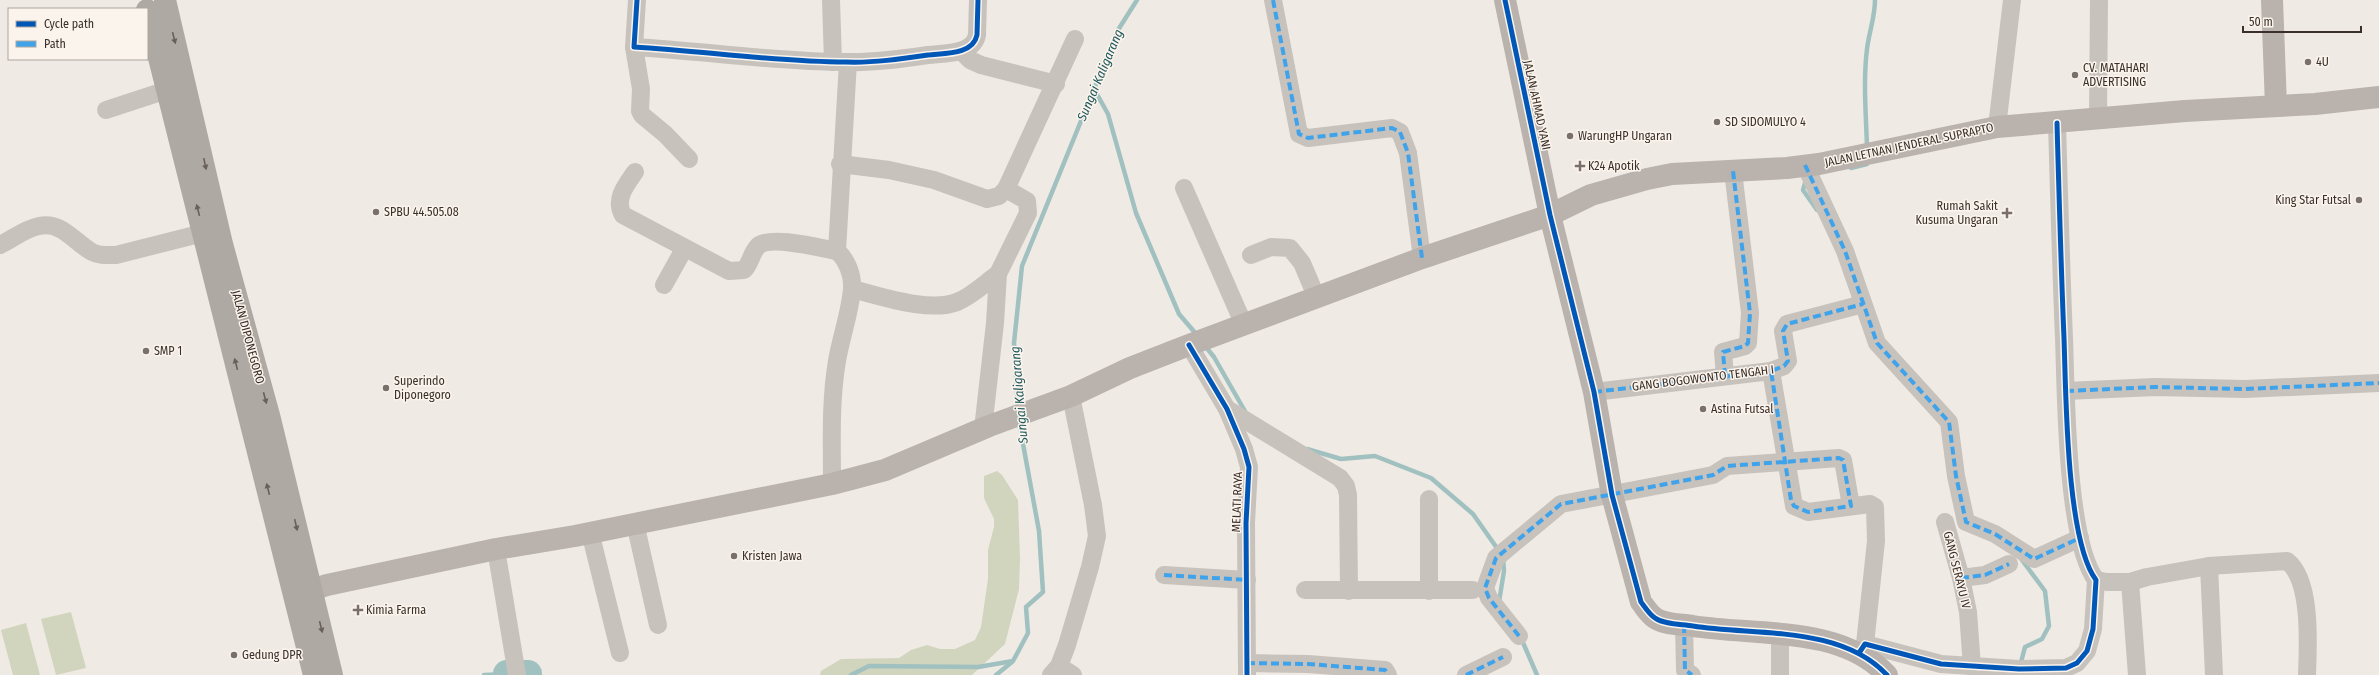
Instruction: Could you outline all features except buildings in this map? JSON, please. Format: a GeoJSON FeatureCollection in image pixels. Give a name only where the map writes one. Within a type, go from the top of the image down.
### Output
{"type":"FeatureCollection","features":[{"type":"Feature","properties":{"kind":"highway","name":"JALAN DIPONEGORO"},"geometry":{"type":"LineString","coordinates":[[165,0],[220,237],[238,334],[303,592],[332,675]]}},
{"type":"Feature","properties":{"kind":"highway","name":"JALAN DIPONEGORO"},"geometry":{"type":"LineString","coordinates":[[148,13],[203,233],[238,334]]}},
{"type":"Feature","properties":{"kind":"highway","name":"JALAN DIPONEGORO"},"geometry":{"type":"LineString","coordinates":[[303,592],[314,675]]}},
{"type":"Feature","properties":{"kind":"main road","name":"JALAN AHMAD YANI"},"geometry":{"type":"LineString","coordinates":[[1505,0],[1550,215],[1594,392],[1612,495],[1641,602],[1655,618],[1684,625],[1821,640],[1862,649],[1887,675]]}},
{"type":"Feature","properties":{"kind":"main road"},"geometry":{"type":"LineString","coordinates":[[2272,0],[2276,106]]}},
{"type":"Feature","properties":{"kind":"main road","name":"JALAN LETNAN JENDERAL SUPRAPTO"},"geometry":{"type":"LineString","coordinates":[[303,592],[496,549],[832,484],[885,470],[986,427],[1071,396],[1130,368],[1316,296],[1422,258],[1550,215],[1591,196],[1646,179],[1672,174],[1808,171],[1869,154],[1998,127],[2379,97]]}},
{"type":"Feature","properties":{"kind":"street"},"geometry":{"type":"LineString","coordinates":[[637,0],[634,47],[641,89],[640,111],[642,115],[665,134],[688,159]]}},
{"type":"Feature","properties":{"kind":"street"},"geometry":{"type":"LineString","coordinates":[[831,0],[840,62],[840,164],[836,251]]}},
{"type":"Feature","properties":{"kind":"street"},"geometry":{"type":"LineString","coordinates":[[634,47],[757,58],[840,62],[960,51],[969,47],[976,40],[978,0]]}},
{"type":"Feature","properties":{"kind":"street"},"geometry":{"type":"LineString","coordinates":[[1273,0],[1300,134],[1308,138],[1392,128],[1400,132],[1408,153],[1422,258]]}},
{"type":"Feature","properties":{"kind":"street"},"geometry":{"type":"LineString","coordinates":[[1998,127],[2012,0]]}},
{"type":"Feature","properties":{"kind":"street"},"geometry":{"type":"LineString","coordinates":[[2098,118],[2099,0]]}},
{"type":"Feature","properties":{"kind":"street"},"geometry":{"type":"LineString","coordinates":[[840,164],[889,170],[934,180],[987,199],[999,196],[1006,189],[1056,84],[1075,39]]}},
{"type":"Feature","properties":{"kind":"street"},"geometry":{"type":"LineString","coordinates":[[960,51],[970,60],[981,65],[1056,84]]}},
{"type":"Feature","properties":{"kind":"street"},"geometry":{"type":"LineString","coordinates":[[106,110],[167,90]]}},
{"type":"Feature","properties":{"kind":"street"},"geometry":{"type":"LineString","coordinates":[[1771,371],[1791,500],[1800,510],[1808,512],[1870,504],[1875,507],[1875,556],[1862,649],[1941,664],[2021,669],[2066,668],[2077,663],[2084,657],[2093,629],[2096,580],[2090,572],[2080,538],[2071,471],[2066,391],[2057,123]]}},
{"type":"Feature","properties":{"kind":"street"},"geometry":{"type":"LineString","coordinates":[[1808,171],[1845,251],[1858,305],[1877,343],[1949,422],[1956,476],[1966,522],[1995,534],[2034,559],[2080,538]]}},
{"type":"Feature","properties":{"kind":"street"},"geometry":{"type":"LineString","coordinates":[[635,172],[620,194],[620,207],[623,215],[723,269],[734,272],[744,270],[755,250],[766,242],[836,251],[844,257],[850,271],[852,289],[834,381],[831,407],[832,484]]}},
{"type":"Feature","properties":{"kind":"street"},"geometry":{"type":"LineString","coordinates":[[1726,376],[1723,352],[1745,346],[1748,343],[1750,313],[1733,172]]}},
{"type":"Feature","properties":{"kind":"street"},"geometry":{"type":"LineString","coordinates":[[1184,188],[1244,325]]}},
{"type":"Feature","properties":{"kind":"street"},"geometry":{"type":"LineString","coordinates":[[986,427],[998,274],[1018,236],[1028,208],[1028,202],[1006,189]]}},
{"type":"Feature","properties":{"kind":"street"},"geometry":{"type":"LineString","coordinates":[[0,245],[24,231],[50,226],[68,234],[92,253],[103,256],[116,255],[203,233]]}},
{"type":"Feature","properties":{"kind":"street"},"geometry":{"type":"LineString","coordinates":[[1251,256],[1271,247],[1290,248],[1302,262],[1316,296]]}},
{"type":"Feature","properties":{"kind":"street"},"geometry":{"type":"LineString","coordinates":[[664,285],[684,249]]}},
{"type":"Feature","properties":{"kind":"street"},"geometry":{"type":"LineString","coordinates":[[852,289],[906,302],[943,304],[960,301],[998,274]]}},
{"type":"Feature","properties":{"kind":"street","name":"GANG BOGOWONTO TENGAH I"},"geometry":{"type":"LineString","coordinates":[[1594,392],[1771,371],[1784,366],[1788,361],[1783,331],[1788,324],[1858,305]]}},
{"type":"Feature","properties":{"kind":"street","name":"MELATI RAYA"},"geometry":{"type":"LineString","coordinates":[[1198,342],[1244,449],[1249,467],[1246,523],[1247,669]]}},
{"type":"Feature","properties":{"kind":"street"},"geometry":{"type":"LineString","coordinates":[[2066,391],[2155,387],[2245,389],[2379,383]]}},
{"type":"Feature","properties":{"kind":"street"},"geometry":{"type":"LineString","coordinates":[[1061,672],[1067,645],[1090,567],[1096,536],[1093,505],[1071,396]]}},
{"type":"Feature","properties":{"kind":"street"},"geometry":{"type":"LineString","coordinates":[[1226,409],[1335,473],[1346,486],[1349,591]]}},
{"type":"Feature","properties":{"kind":"street"},"geometry":{"type":"LineString","coordinates":[[1519,636],[1489,598],[1485,588],[1500,555],[1554,508],[1561,504],[1713,475],[1727,466],[1786,461],[1841,459],[1851,506]]}},
{"type":"Feature","properties":{"kind":"street"},"geometry":{"type":"LineString","coordinates":[[1429,499],[1430,591]]}},
{"type":"Feature","properties":{"kind":"street","name":"GANG SERAYU IV"},"geometry":{"type":"LineString","coordinates":[[1945,522],[1961,578],[1968,612],[1972,666]]}},
{"type":"Feature","properties":{"kind":"street"},"geometry":{"type":"LineString","coordinates":[[635,523],[658,625]]}},
{"type":"Feature","properties":{"kind":"street"},"geometry":{"type":"LineString","coordinates":[[590,532],[620,653]]}},
{"type":"Feature","properties":{"kind":"street"},"geometry":{"type":"LineString","coordinates":[[496,549],[518,675]]}},
{"type":"Feature","properties":{"kind":"street"},"geometry":{"type":"LineString","coordinates":[[2096,580],[2107,582],[2130,582],[2147,577],[2208,566],[2282,560],[2287,561],[2295,567],[2300,578],[2306,611],[2308,675]]}},
{"type":"Feature","properties":{"kind":"street"},"geometry":{"type":"LineString","coordinates":[[1961,578],[1985,575],[2009,564]]}},
{"type":"Feature","properties":{"kind":"street"},"geometry":{"type":"LineString","coordinates":[[2208,566],[2214,675]]}},
{"type":"Feature","properties":{"kind":"street"},"geometry":{"type":"LineString","coordinates":[[1164,575],[1247,580]]}},
{"type":"Feature","properties":{"kind":"street"},"geometry":{"type":"LineString","coordinates":[[2130,582],[2137,675]]}},
{"type":"Feature","properties":{"kind":"street"},"geometry":{"type":"LineString","coordinates":[[1306,590],[1473,590]]}},
{"type":"Feature","properties":{"kind":"street"},"geometry":{"type":"LineString","coordinates":[[1684,625],[1685,670],[1692,675]]}},
{"type":"Feature","properties":{"kind":"street"},"geometry":{"type":"LineString","coordinates":[[1780,635],[1780,675]]}},
{"type":"Feature","properties":{"kind":"street"},"geometry":{"type":"LineString","coordinates":[[1466,675],[1503,657]]}},
{"type":"Feature","properties":{"kind":"street"},"geometry":{"type":"LineString","coordinates":[[1247,669],[1308,664],[1385,670],[1388,675]]}},
{"type":"Feature","properties":{"kind":"green space"},"geometry":{"type":"Polygon","coordinates":[[[997,471],[1002,475],[1018,500],[1020,559],[1019,589],[1005,644],[972,675],[820,675],[821,671],[841,659],[899,658],[911,650],[927,645],[940,649],[955,649],[975,640],[981,627],[988,579],[988,550],[994,527],[994,519],[984,498],[984,476],[997,471]]]}},
{"type":"Feature","properties":{"kind":"green space"},"geometry":{"type":"Polygon","coordinates":[[[71,612],[86,668],[56,675],[41,619],[71,612]]]}},
{"type":"Feature","properties":{"kind":"green space"},"geometry":{"type":"Polygon","coordinates":[[[26,623],[40,675],[13,675],[1,630],[26,623]]]}},
{"type":"Feature","properties":{"kind":"waterway","name":"Sungai Kaligarang"},"geometry":{"type":"LineString","coordinates":[[1018,409],[1014,343],[1022,266],[1118,30],[1137,0]]}},
{"type":"Feature","properties":{"kind":"waterway"},"geometry":{"type":"LineString","coordinates":[[1867,147],[1865,73],[1875,0]]}},
{"type":"Feature","properties":{"kind":"waterway"},"geometry":{"type":"LineString","coordinates":[[1093,87],[1108,114],[1136,213],[1179,314],[1197,335]]}},
{"type":"Feature","properties":{"kind":"waterway"},"geometry":{"type":"LineString","coordinates":[[1851,168],[1867,164],[1867,161]]}},
{"type":"Feature","properties":{"kind":"waterway"},"geometry":{"type":"LineString","coordinates":[[1806,180],[1803,190],[1817,210]]}},
{"type":"Feature","properties":{"kind":"waterway"},"geometry":{"type":"LineString","coordinates":[[1205,346],[1214,357],[1246,413]]}},
{"type":"Feature","properties":{"kind":"waterway","name":"Sungai Kaligarang"},"geometry":{"type":"LineString","coordinates":[[851,675],[869,666],[978,667],[1013,661],[1028,633],[1026,607],[1043,592],[1039,531],[1019,422]]}},
{"type":"Feature","properties":{"kind":"waterway"},"geometry":{"type":"LineString","coordinates":[[1307,449],[1341,459],[1375,456],[1431,478],[1473,514],[1499,551]]}},
{"type":"Feature","properties":{"kind":"waterway"},"geometry":{"type":"LineString","coordinates":[[1499,602],[1504,571],[1503,558]]}},
{"type":"Feature","properties":{"kind":"waterway"},"geometry":{"type":"LineString","coordinates":[[2020,666],[2025,647],[2042,639],[2049,626],[2045,591],[2022,560]]}},
{"type":"Feature","properties":{"kind":"waterway"},"geometry":{"type":"LineString","coordinates":[[1521,638],[1537,675]]}},
{"type":"Feature","properties":{"kind":"waterway"},"geometry":{"type":"LineString","coordinates":[[996,675],[1012,662]]}},
{"type":"Feature","properties":{"kind":"waterway","name":"Sungai Kaligarang"},"geometry":{"type":"LineString","coordinates":[[484,675],[507,674]]}},
{"type":"Feature","properties":{"kind":"waterway","name":"Sungai Kaligarang"},"geometry":{"type":"LineString","coordinates":[[507,674],[528,674]]}},
{"type":"Feature","properties":{"kind":"marked path"},"geometry":{"type":"LineString","coordinates":[[1273,0],[1299,134],[1308,138],[1392,128],[1400,132],[1408,153],[1422,258]]}},
{"type":"Feature","properties":{"kind":"marked path"},"geometry":{"type":"LineString","coordinates":[[1805,165],[1845,251],[1877,343],[1949,422],[1956,476],[1966,522],[1995,534],[2034,559],[2080,538]]}},
{"type":"Feature","properties":{"kind":"marked path"},"geometry":{"type":"LineString","coordinates":[[1725,376],[1723,352],[1745,346],[1748,343],[1750,313],[1733,171]]}},
{"type":"Feature","properties":{"kind":"marked path"},"geometry":{"type":"LineString","coordinates":[[1594,392],[1771,371],[1784,366],[1788,361],[1783,331],[1787,324],[1863,304]]}},
{"type":"Feature","properties":{"kind":"marked path"},"geometry":{"type":"LineString","coordinates":[[1519,636],[1489,598],[1485,588],[1496,558],[1561,504],[1713,475],[1727,466],[1839,458],[1843,460],[1851,506],[1808,512],[1794,506],[1791,500],[1771,371]]}},
{"type":"Feature","properties":{"kind":"marked path"},"geometry":{"type":"LineString","coordinates":[[2066,391],[2155,387],[2245,389],[2379,383]]}},
{"type":"Feature","properties":{"kind":"marked path"},"geometry":{"type":"LineString","coordinates":[[1961,578],[1985,575],[2009,564]]}},
{"type":"Feature","properties":{"kind":"marked path"},"geometry":{"type":"LineString","coordinates":[[1164,575],[1247,580]]}},
{"type":"Feature","properties":{"kind":"marked path"},"geometry":{"type":"LineString","coordinates":[[1684,625],[1685,670],[1692,675]]}},
{"type":"Feature","properties":{"kind":"marked path"},"geometry":{"type":"LineString","coordinates":[[1466,675],[1503,657]]}},
{"type":"Feature","properties":{"kind":"marked path"},"geometry":{"type":"LineString","coordinates":[[1247,663],[1308,664],[1385,670],[1388,675]]}},
{"type":"Feature","properties":{"kind":"cycle path"},"geometry":{"type":"LineString","coordinates":[[637,0],[634,47],[819,62],[877,61],[964,50],[974,42],[977,35],[978,0]]}},
{"type":"Feature","properties":{"kind":"cycle path"},"geometry":{"type":"LineString","coordinates":[[1505,0],[1550,215],[1594,392],[1612,495],[1641,602],[1653,616],[1659,620],[1669,623],[1717,629],[1770,633],[1822,640],[1846,648],[1868,659],[1887,675]]}},
{"type":"Feature","properties":{"kind":"cycle path"},"geometry":{"type":"LineString","coordinates":[[1859,653],[1865,644],[1941,664],[2019,669],[2066,668],[2077,663],[2087,651],[2093,629],[2096,580],[2086,560],[2073,500],[2067,428],[2057,123]]}},
{"type":"Feature","properties":{"kind":"cycle path"},"geometry":{"type":"LineString","coordinates":[[1189,345],[1227,409],[1244,449],[1249,467],[1246,523],[1247,675]]}},
{"type":"Feature","properties":{"kind":"place","name":"4U"},"geometry":{"type":"Point","coordinates":[2308,62]}},
{"type":"Feature","properties":{"kind":"place","name":"CV. MATAHARI ADVERTISING"},"geometry":{"type":"Point","coordinates":[2075,75]}},
{"type":"Feature","properties":{"kind":"place","name":"SD SIDOMULYO 4"},"geometry":{"type":"Point","coordinates":[1717,122]}},
{"type":"Feature","properties":{"kind":"place","name":"WarungHP Ungaran"},"geometry":{"type":"Point","coordinates":[1570,136]}},
{"type":"Feature","properties":{"kind":"place","name":"K24 Apotik"},"geometry":{"type":"Point","coordinates":[1580,166]}},
{"type":"Feature","properties":{"kind":"place","name":"King Star Futsal"},"geometry":{"type":"Point","coordinates":[2359,200]}},
{"type":"Feature","properties":{"kind":"place","name":"SPBU 44.505.08"},"geometry":{"type":"Point","coordinates":[376,212]}},
{"type":"Feature","properties":{"kind":"place","name":"Rumah Sakit Kusuma Ungaran"},"geometry":{"type":"Point","coordinates":[2007,213]}},
{"type":"Feature","properties":{"kind":"place","name":"SMP 1"},"geometry":{"type":"Point","coordinates":[146,351]}},
{"type":"Feature","properties":{"kind":"place","name":"Superindo Diponegoro"},"geometry":{"type":"Point","coordinates":[386,388]}},
{"type":"Feature","properties":{"kind":"place","name":"Astina Futsal"},"geometry":{"type":"Point","coordinates":[1703,409]}},
{"type":"Feature","properties":{"kind":"place","name":"Kristen Jawa"},"geometry":{"type":"Point","coordinates":[734,556]}},
{"type":"Feature","properties":{"kind":"place","name":"Kimia Farma"},"geometry":{"type":"Point","coordinates":[358,610]}},
{"type":"Feature","properties":{"kind":"place","name":"Gedung DPR"},"geometry":{"type":"Point","coordinates":[234,655]}}]}
